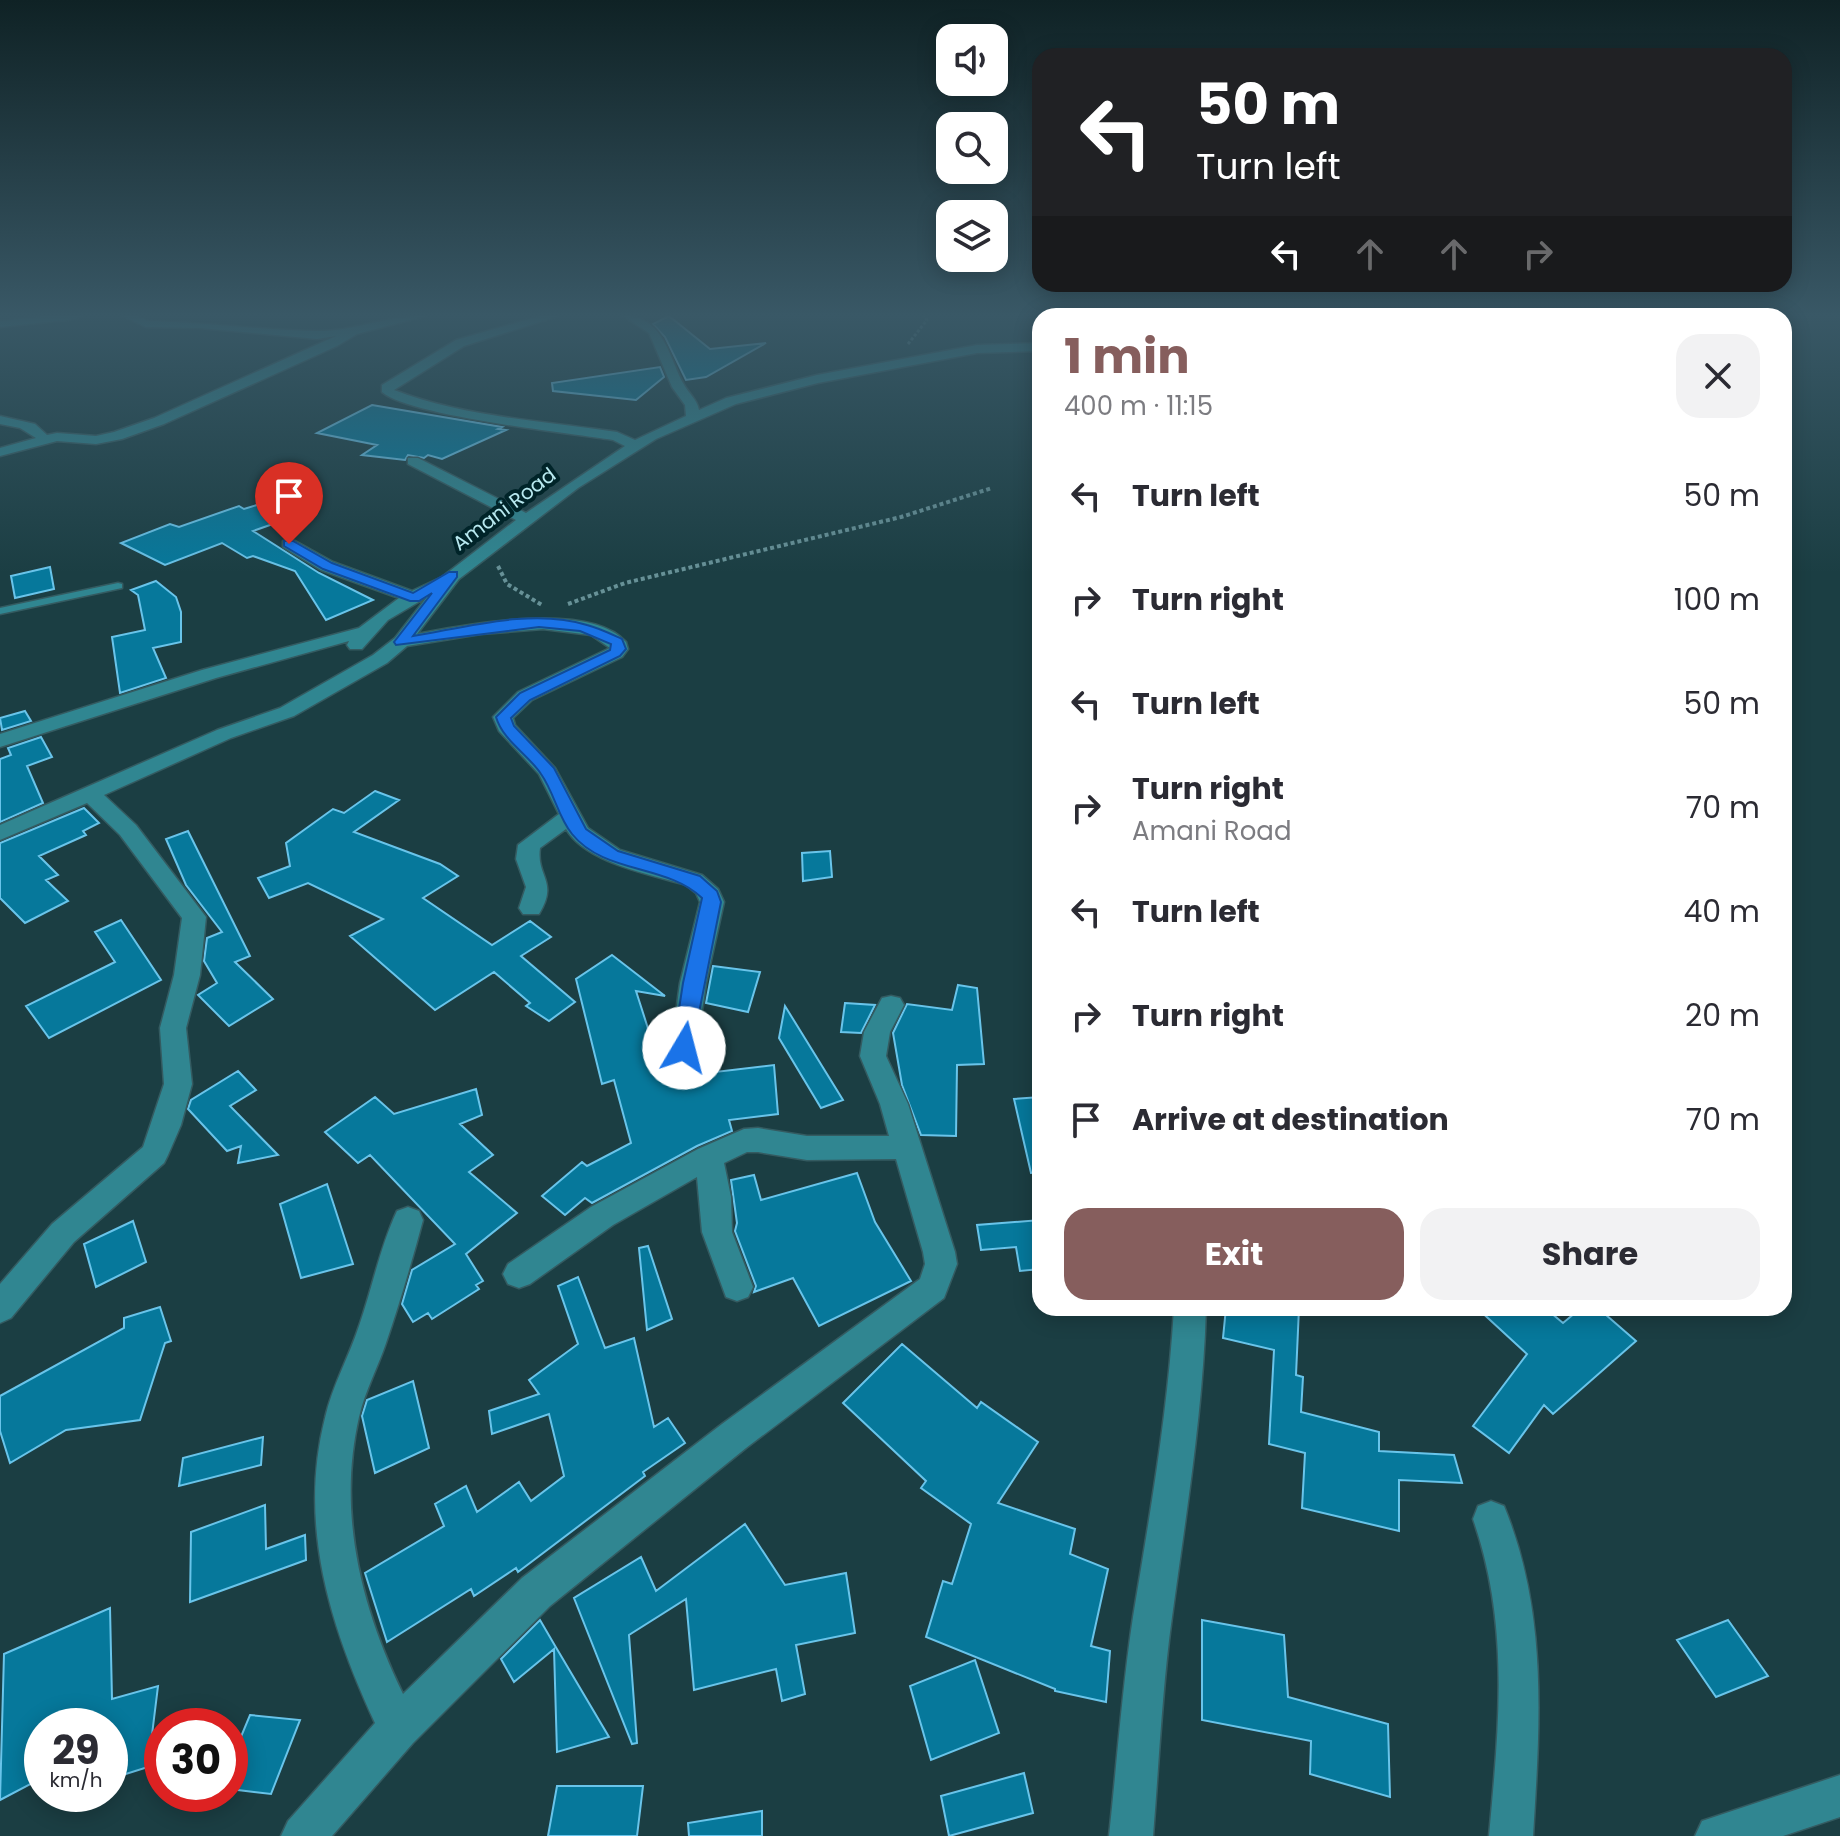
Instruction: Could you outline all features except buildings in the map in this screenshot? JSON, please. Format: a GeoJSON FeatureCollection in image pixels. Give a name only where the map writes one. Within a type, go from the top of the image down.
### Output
{"type":"FeatureCollection","features":[{"type":"Feature","properties":{"kind":"street"},"geometry":{"type":"LineString","coordinates":[[0,452],[43,439],[70,436],[96,440],[125,433],[198,402]]}},
{"type":"Feature","properties":{"kind":"street"},"geometry":{"type":"LineString","coordinates":[[416,402],[617,436],[633,445]]}},
{"type":"Feature","properties":{"kind":"street"},"geometry":{"type":"LineString","coordinates":[[689,402],[693,418]]}},
{"type":"Feature","properties":{"kind":"street","name":"Amani Road"},"geometry":{"type":"LineString","coordinates":[[0,833],[224,734],[287,712],[401,642],[453,575],[633,445],[734,402]]}},
{"type":"Feature","properties":{"kind":"street"},"geometry":{"type":"LineString","coordinates":[[0,420],[28,425],[38,430],[43,439]]}},
{"type":"Feature","properties":{"kind":"street"},"geometry":{"type":"LineString","coordinates":[[413,461],[473,489],[528,520]]}},
{"type":"Feature","properties":{"kind":"street"},"geometry":{"type":"LineString","coordinates":[[289,544],[327,566],[415,598]]}},
{"type":"Feature","properties":{"kind":"street"},"geometry":{"type":"LineString","coordinates":[[0,741],[209,674],[363,632],[453,575]]}},
{"type":"Feature","properties":{"kind":"street"},"geometry":{"type":"LineString","coordinates":[[401,642],[502,626],[562,624],[612,638],[620,646],[607,658],[525,696],[503,717],[506,727],[548,772],[579,832],[612,855],[694,880],[711,896],[693,983],[684,1048]]}},
{"type":"Feature","properties":{"kind":"street"},"geometry":{"type":"LineString","coordinates":[[357,670],[353,655],[363,632]]}},
{"type":"Feature","properties":{"kind":"street"},"geometry":{"type":"LineString","coordinates":[[0,1308],[63,1233],[154,1155],[167,1125],[178,1084],[173,1028],[187,975],[194,917],[128,830],[91,795]]}},
{"type":"Feature","properties":{"kind":"street"},"geometry":{"type":"LineString","coordinates":[[531,908],[538,887],[527,859],[529,845],[570,816]]}},
{"type":"Feature","properties":{"kind":"street"},"geometry":{"type":"LineString","coordinates":[[303,1836],[398,1728],[536,1592],[734,1436],[933,1288],[941,1264],[939,1252],[894,1104],[873,1056],[877,1032],[891,1005]]}},
{"type":"Feature","properties":{"kind":"street"},"geometry":{"type":"LineString","coordinates":[[519,1274],[593,1222],[708,1157],[744,1141],[758,1140],[821,1149],[907,1147]]}},
{"type":"Feature","properties":{"kind":"street"},"geometry":{"type":"LineString","coordinates":[[708,1157],[716,1197],[717,1232],[737,1287]]}},
{"type":"Feature","properties":{"kind":"street"},"geometry":{"type":"LineString","coordinates":[[398,1728],[375,1682],[343,1594],[335,1550],[331,1493],[343,1414],[370,1342],[408,1220]]}},
{"type":"Feature","properties":{"kind":"street"},"geometry":{"type":"LineString","coordinates":[[1131,1836],[1152,1620],[1173,1495],[1179,1421],[1187,1375],[1190,1316]]}},
{"type":"Feature","properties":{"kind":"street"},"geometry":{"type":"LineString","coordinates":[[1491,1519],[1508,1572],[1517,1635],[1518,1735],[1511,1836]]}},
{"type":"Feature","properties":{"kind":"street"},"geometry":{"type":"LineString","coordinates":[[1717,1836],[1840,1796]]}},
{"type":"Feature","properties":{"kind":"lane"},"geometry":{"type":"LineString","coordinates":[[0,611],[118,586]]}},
{"type":"Feature","properties":{"kind":"path"},"geometry":{"type":"LineString","coordinates":[[543,609],[569,604],[626,583],[930,507],[992,488]]}},
{"type":"Feature","properties":{"kind":"path"},"geometry":{"type":"LineString","coordinates":[[497,541],[501,546],[498,566],[507,584],[541,602],[548,616],[562,624]]}},
{"type":"Feature","properties":{"kind":"route"},"geometry":{"type":"LineString","coordinates":[[289,544],[327,566],[415,598],[453,575],[401,642],[539,623],[583,628],[617,642],[620,646],[615,653],[525,696],[503,717],[506,727],[548,772],[579,832],[612,855],[694,880],[711,896],[705,937],[693,983],[684,1048]]}}]}
